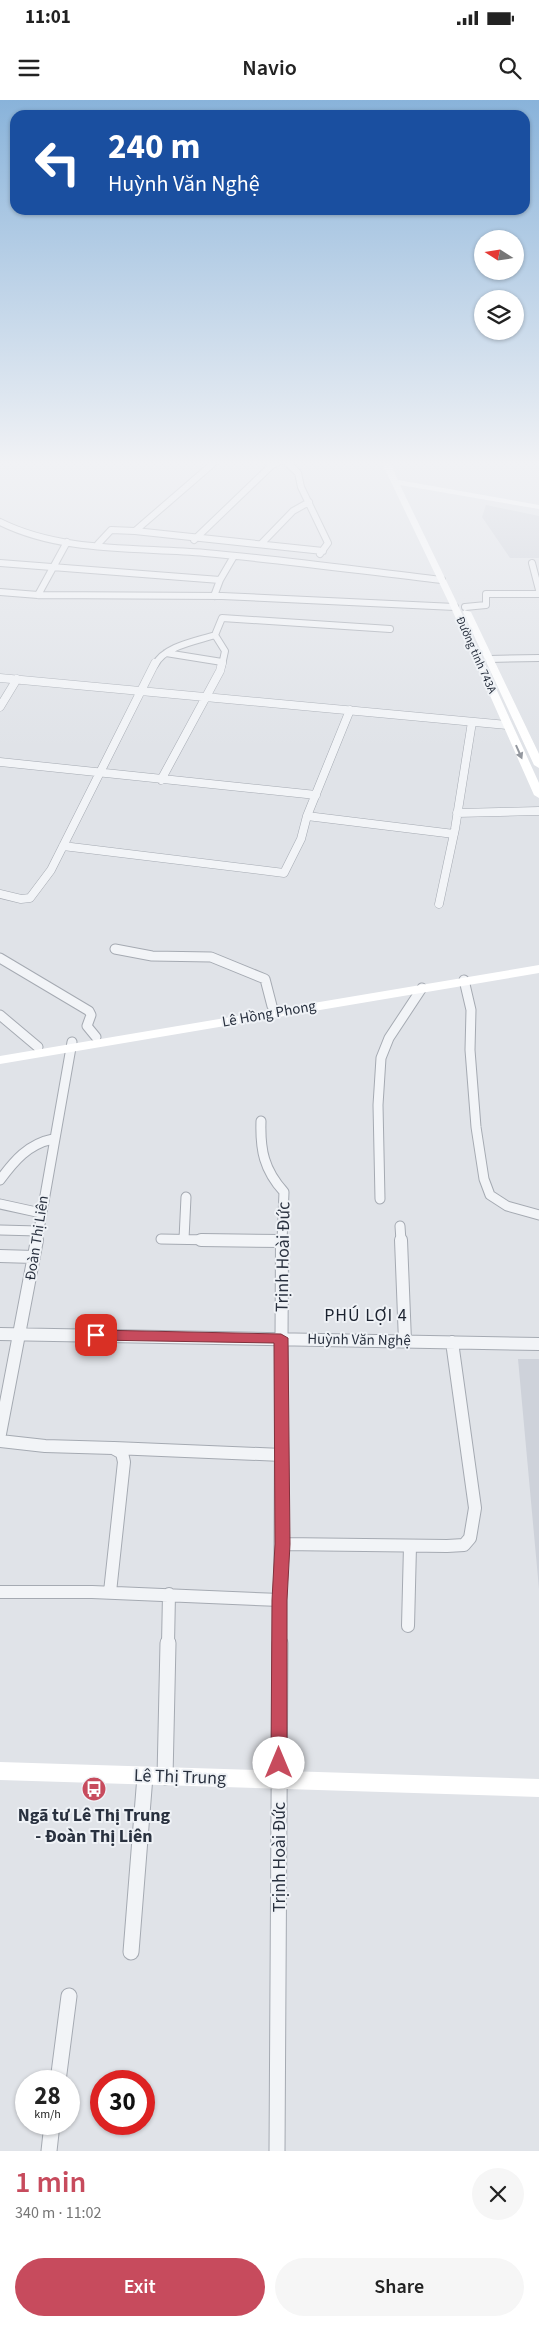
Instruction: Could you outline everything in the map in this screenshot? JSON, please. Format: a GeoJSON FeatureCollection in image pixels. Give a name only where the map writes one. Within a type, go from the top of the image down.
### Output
{"type":"FeatureCollection","features":[{"type":"Feature","properties":{"kind":"main road","name":"Đường tỉnh 743A"},"geometry":{"type":"LineString","coordinates":[[436,557],[484,660],[539,764]]}},
{"type":"Feature","properties":{"kind":"main road","name":"Đường tỉnh 743A"},"geometry":{"type":"LineString","coordinates":[[484,660],[507,725],[535,778],[539,795]]}},
{"type":"Feature","properties":{"kind":"main road"},"geometry":{"type":"LineString","coordinates":[[507,725],[520,725]]}},
{"type":"Feature","properties":{"kind":"main road","name":"Lê Hồng Phong"},"geometry":{"type":"LineString","coordinates":[[0,1053],[38,1047],[71,1046],[96,1037],[539,962]]}},
{"type":"Feature","properties":{"kind":"main road","name":"Lê Hồng Phong"},"geometry":{"type":"LineString","coordinates":[[0,1060],[71,1046],[539,969]]}},
{"type":"Feature","properties":{"kind":"main road","name":"Lê Thị Trung"},"geometry":{"type":"LineString","coordinates":[[0,1771],[539,1788]]}},
{"type":"Feature","properties":{"kind":"street"},"geometry":{"type":"LineString","coordinates":[[38,595],[60,557]]}},
{"type":"Feature","properties":{"kind":"street"},"geometry":{"type":"LineString","coordinates":[[214,596],[220,580],[234,557]]}},
{"type":"Feature","properties":{"kind":"street"},"geometry":{"type":"LineString","coordinates":[[241,557],[447,580]]}},
{"type":"Feature","properties":{"kind":"street"},"geometry":{"type":"LineString","coordinates":[[313,564],[319,557]]}},
{"type":"Feature","properties":{"kind":"street"},"geometry":{"type":"LineString","coordinates":[[0,563],[220,580]]}},
{"type":"Feature","properties":{"kind":"street"},"geometry":{"type":"LineString","coordinates":[[0,592],[38,595],[214,596],[460,607],[486,605],[486,594],[539,592],[532,563]]}},
{"type":"Feature","properties":{"kind":"street"},"geometry":{"type":"LineString","coordinates":[[215,636],[222,618],[390,628]]}},
{"type":"Feature","properties":{"kind":"street"},"geometry":{"type":"LineString","coordinates":[[0,894],[21,899],[30,898],[51,870],[140,690],[158,658],[189,643],[215,636]]}},
{"type":"Feature","properties":{"kind":"street"},"geometry":{"type":"LineString","coordinates":[[161,780],[220,670],[225,650],[215,636]]}},
{"type":"Feature","properties":{"kind":"street"},"geometry":{"type":"LineString","coordinates":[[166,653],[222,662]]}},
{"type":"Feature","properties":{"kind":"street"},"geometry":{"type":"LineString","coordinates":[[484,660],[539,658]]}},
{"type":"Feature","properties":{"kind":"street"},"geometry":{"type":"LineString","coordinates":[[0,678],[507,725]]}},
{"type":"Feature","properties":{"kind":"street"},"geometry":{"type":"LineString","coordinates":[[0,708],[17,679]]}},
{"type":"Feature","properties":{"kind":"street"},"geometry":{"type":"LineString","coordinates":[[63,846],[284,873],[301,839],[308,816],[350,710]]}},
{"type":"Feature","properties":{"kind":"street"},"geometry":{"type":"LineString","coordinates":[[438,904],[454,834],[472,722]]}},
{"type":"Feature","properties":{"kind":"street"},"geometry":{"type":"LineString","coordinates":[[0,762],[100,774],[316,795]]}},
{"type":"Feature","properties":{"kind":"street"},"geometry":{"type":"LineString","coordinates":[[457,813],[539,811]]}},
{"type":"Feature","properties":{"kind":"street"},"geometry":{"type":"LineString","coordinates":[[308,816],[454,834]]}},
{"type":"Feature","properties":{"kind":"street"},"geometry":{"type":"LineString","coordinates":[[115,949],[152,956],[212,957],[265,979],[272,1006]]}},
{"type":"Feature","properties":{"kind":"street"},"geometry":{"type":"LineString","coordinates":[[0,958],[89,1011],[91,1015],[87,1026],[96,1037]]}},
{"type":"Feature","properties":{"kind":"street"},"geometry":{"type":"LineString","coordinates":[[464,980],[471,1010],[470,1050],[476,1127],[484,1179],[490,1195],[507,1206],[539,1215]]}},
{"type":"Feature","properties":{"kind":"street"},"geometry":{"type":"LineString","coordinates":[[380,1199],[378,1105],[382,1058],[389,1038],[422,988]]}},
{"type":"Feature","properties":{"kind":"street"},"geometry":{"type":"LineString","coordinates":[[0,1015],[38,1047]]}},
{"type":"Feature","properties":{"kind":"street","name":"Đoàn Thị Liên"},"geometry":{"type":"LineString","coordinates":[[0,1434],[20,1334],[53,1139],[71,1046]]}},
{"type":"Feature","properties":{"kind":"street","name":"Trịnh Hoài Đức"},"geometry":{"type":"LineString","coordinates":[[261,1121],[260,1157],[274,1183],[284,1192],[281,1338],[282,1544],[280,1600],[277,2151]]}},
{"type":"Feature","properties":{"kind":"street"},"geometry":{"type":"LineString","coordinates":[[0,1180],[35,1142],[53,1139]]}},
{"type":"Feature","properties":{"kind":"street"},"geometry":{"type":"LineString","coordinates":[[184,1239],[186,1197]]}},
{"type":"Feature","properties":{"kind":"street"},"geometry":{"type":"LineString","coordinates":[[0,1204],[41,1213]]}},
{"type":"Feature","properties":{"kind":"street"},"geometry":{"type":"LineString","coordinates":[[400,1226],[405,1341]]}},
{"type":"Feature","properties":{"kind":"street"},"geometry":{"type":"LineString","coordinates":[[0,1230],[38,1231]]}},
{"type":"Feature","properties":{"kind":"street"},"geometry":{"type":"LineString","coordinates":[[161,1239],[282,1242]]}},
{"type":"Feature","properties":{"kind":"street"},"geometry":{"type":"LineString","coordinates":[[0,1256],[34,1257]]}},
{"type":"Feature","properties":{"kind":"street","name":"Huỳnh Văn Nghệ"},"geometry":{"type":"LineString","coordinates":[[0,1334],[539,1344]]}},
{"type":"Feature","properties":{"kind":"street"},"geometry":{"type":"LineString","coordinates":[[282,1544],[464,1545],[470,1538],[475,1508],[452,1342]]}},
{"type":"Feature","properties":{"kind":"street"},"geometry":{"type":"LineString","coordinates":[[0,1441],[45,1446],[282,1455]]}},
{"type":"Feature","properties":{"kind":"street"},"geometry":{"type":"LineString","coordinates":[[110,1592],[124,1462],[122,1453],[112,1448]]}},
{"type":"Feature","properties":{"kind":"street"},"geometry":{"type":"LineString","coordinates":[[408,1626],[410,1546]]}},
{"type":"Feature","properties":{"kind":"street"},"geometry":{"type":"LineString","coordinates":[[0,1592],[110,1592],[280,1600]]}},
{"type":"Feature","properties":{"kind":"street"},"geometry":{"type":"LineString","coordinates":[[165,1777],[169,1594]]}},
{"type":"Feature","properties":{"kind":"street"},"geometry":{"type":"LineString","coordinates":[[131,1952],[145,1776]]}},
{"type":"Feature","properties":{"kind":"street"},"geometry":{"type":"LineString","coordinates":[[59,2070],[69,1996]]}},
{"type":"Feature","properties":{"kind":"street"},"geometry":{"type":"LineString","coordinates":[[49,2151],[51,2135]]}},
{"type":"Feature","properties":{"kind":"shaded area"},"geometry":{"type":"Polygon","coordinates":[[[509,557],[539,557],[539,558],[509,557]]]}},
{"type":"Feature","properties":{"kind":"shaded area"},"geometry":{"type":"Polygon","coordinates":[[[518,1359],[539,1359],[539,1589],[518,1359]]]}},
{"type":"Feature","properties":{"kind":"place","name":"Ngã tư Lê Thị Trung - Đoàn Thị Liên"},"geometry":{"type":"Point","coordinates":[94,1789]}},
{"type":"Feature","properties":{"kind":"district","name":"PHÚ LỢI 4"},"geometry":{"type":"Point","coordinates":[366,1315]}},
{"type":"Feature","properties":{"kind":"route"},"geometry":{"type":"LineString","coordinates":[[96,1335],[281,1338],[282,1544],[279,1763]]}}]}
